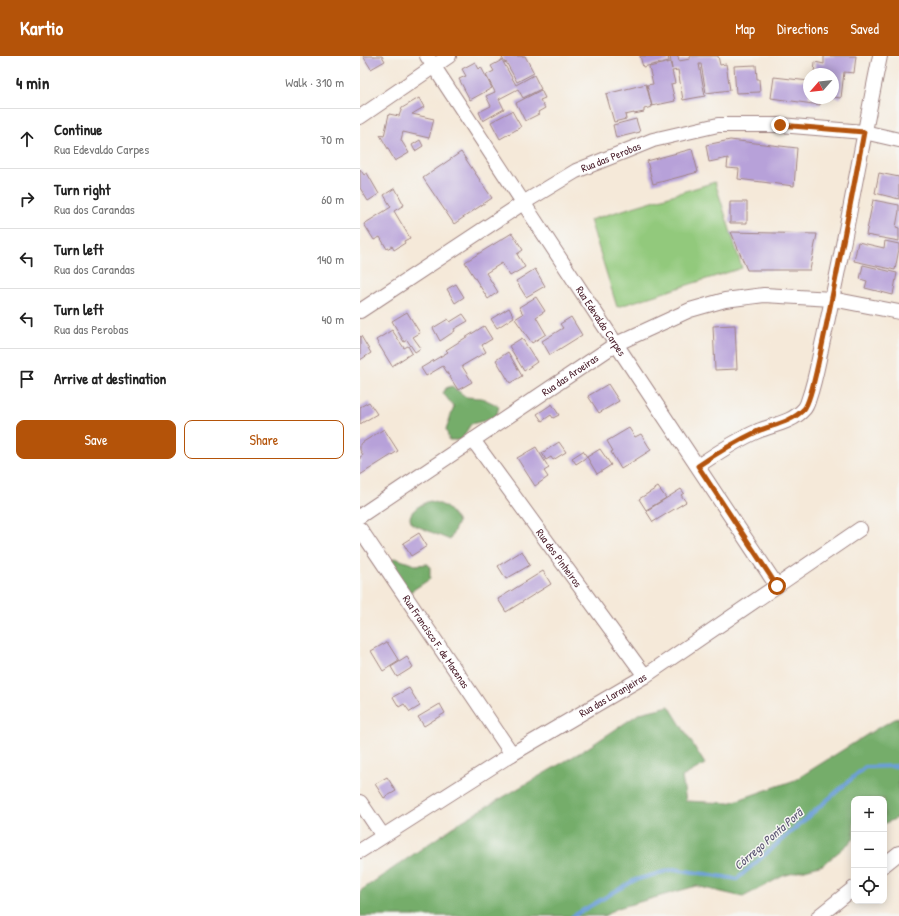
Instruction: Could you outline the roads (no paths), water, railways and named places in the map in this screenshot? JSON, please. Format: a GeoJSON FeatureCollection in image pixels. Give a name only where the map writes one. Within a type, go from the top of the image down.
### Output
{"type":"FeatureCollection","features":[{"type":"Feature","properties":{"kind":"street"},"geometry":{"type":"LineString","coordinates":[[360,117],[431,61],[449,56]]}},
{"type":"Feature","properties":{"kind":"street"},"geometry":{"type":"LineString","coordinates":[[698,466],[720,451],[758,431],[789,420],[798,415],[805,408],[812,390],[832,299],[880,56]]}},
{"type":"Feature","properties":{"kind":"street","name":"Rua Edevaldo Carpes"},"geometry":{"type":"LineString","coordinates":[[431,61],[523,203],[777,586]]}},
{"type":"Feature","properties":{"kind":"street","name":"Rua das Perobas"},"geometry":{"type":"LineString","coordinates":[[360,311],[523,203],[576,171],[653,140],[718,125],[780,125],[864,132],[899,140]]}},
{"type":"Feature","properties":{"kind":"street","name":"Rua das Aroeiras"},"geometry":{"type":"LineString","coordinates":[[360,516],[616,344],[690,310],[725,300],[764,295],[832,299],[899,312]]}},
{"type":"Feature","properties":{"kind":"street","name":"Rua dos Pinheiros"},"geometry":{"type":"LineString","coordinates":[[473,440],[645,676]]}},
{"type":"Feature","properties":{"kind":"street","name":"Rua das Laranjeiras"},"geometry":{"type":"LineString","coordinates":[[360,852],[512,754],[645,676],[860,528]]}},
{"type":"Feature","properties":{"kind":"street","name":"Rua Francisco F. de Macenas"},"geometry":{"type":"LineString","coordinates":[[360,529],[512,754]]}},
{"type":"Feature","properties":{"kind":"street"},"geometry":{"type":"LineString","coordinates":[[360,802],[383,836]]}},
{"type":"Feature","properties":{"kind":"street"},"geometry":{"type":"LineString","coordinates":[[887,863],[899,853]]}},
{"type":"Feature","properties":{"kind":"street"},"geometry":{"type":"LineString","coordinates":[[819,916],[851,890]]}},
{"type":"Feature","properties":{"kind":"waterway","name":"Córrego Ponta Porã"},"geometry":{"type":"LineString","coordinates":[[573,916],[635,880],[674,869],[737,879],[865,767],[899,766]]}}]}
